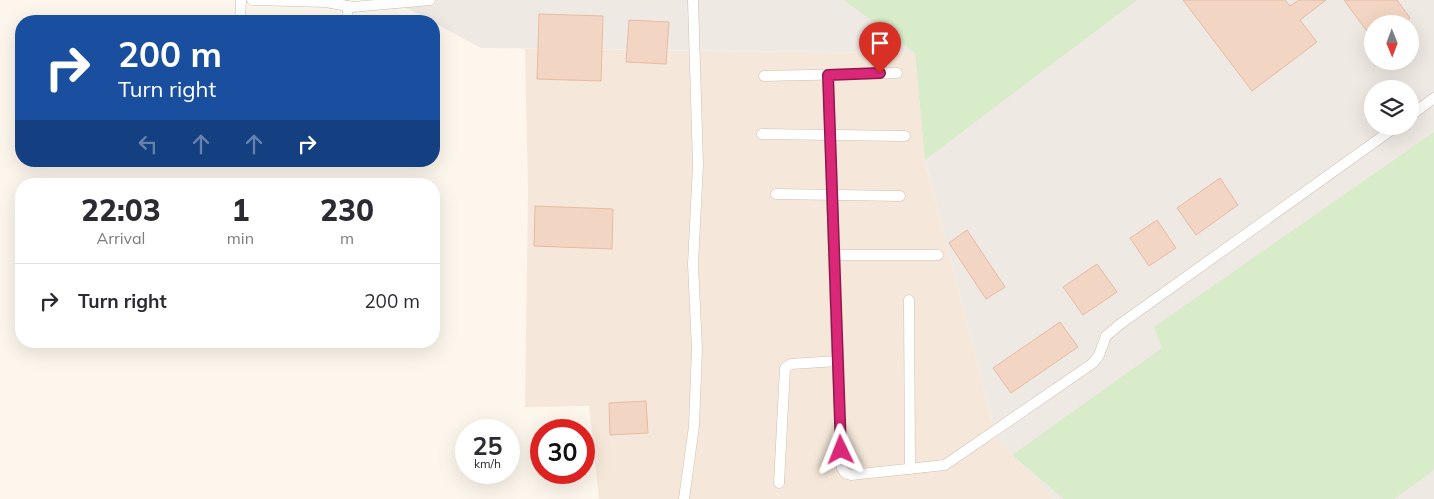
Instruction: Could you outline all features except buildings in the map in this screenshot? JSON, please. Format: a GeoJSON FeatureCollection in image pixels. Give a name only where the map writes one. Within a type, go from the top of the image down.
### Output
{"type":"FeatureCollection","features":[{"type":"Feature","properties":{"kind":"street"},"geometry":{"type":"LineString","coordinates":[[240,15],[241,0]]}},
{"type":"Feature","properties":{"kind":"street"},"geometry":{"type":"LineString","coordinates":[[252,0],[343,4],[430,0]]}},
{"type":"Feature","properties":{"kind":"street"},"geometry":{"type":"LineString","coordinates":[[684,499],[694,426],[696,348],[693,264],[698,165],[693,0]]}},
{"type":"Feature","properties":{"kind":"street"},"geometry":{"type":"LineString","coordinates":[[764,76],[898,73]]}},
{"type":"Feature","properties":{"kind":"street"},"geometry":{"type":"LineString","coordinates":[[828,75],[842,468],[844,473],[851,475],[945,465],[1093,363],[1099,355],[1106,336],[1119,325],[1384,135]]}},
{"type":"Feature","properties":{"kind":"street"},"geometry":{"type":"LineString","coordinates":[[1419,109],[1434,98]]}},
{"type":"Feature","properties":{"kind":"street"},"geometry":{"type":"LineString","coordinates":[[762,134],[905,136]]}},
{"type":"Feature","properties":{"kind":"street"},"geometry":{"type":"LineString","coordinates":[[776,194],[900,196]]}},
{"type":"Feature","properties":{"kind":"street"},"geometry":{"type":"LineString","coordinates":[[833,255],[938,255]]}},
{"type":"Feature","properties":{"kind":"street"},"geometry":{"type":"LineString","coordinates":[[909,300],[910,469]]}},
{"type":"Feature","properties":{"kind":"street"},"geometry":{"type":"LineString","coordinates":[[779,483],[785,368],[791,364],[837,361]]}},
{"type":"Feature","properties":{"kind":"shaded area"},"geometry":{"type":"Polygon","coordinates":[[[392,0],[1434,0],[1434,499],[1054,499],[997,439],[925,160],[915,53],[481,48],[440,26],[440,15],[420,15],[392,0]]]}},
{"type":"Feature","properties":{"kind":"shaded area"},"geometry":{"type":"Polygon","coordinates":[[[525,49],[915,53],[925,160],[997,439],[1054,499],[599,499],[595,462],[595,419],[590,419],[589,406],[525,407],[528,192],[525,49]]]}},
{"type":"Feature","properties":{"kind":"green space"},"geometry":{"type":"Polygon","coordinates":[[[844,0],[1137,0],[925,160],[915,53],[844,0]]]}},
{"type":"Feature","properties":{"kind":"green space"},"geometry":{"type":"Polygon","coordinates":[[[1434,132],[1434,470],[1394,499],[1064,499],[1012,455],[1162,348],[1154,327],[1434,132]]]}},
{"type":"Feature","properties":{"kind":"route"},"geometry":{"type":"LineString","coordinates":[[841,450],[828,75],[880,73]]}}]}
